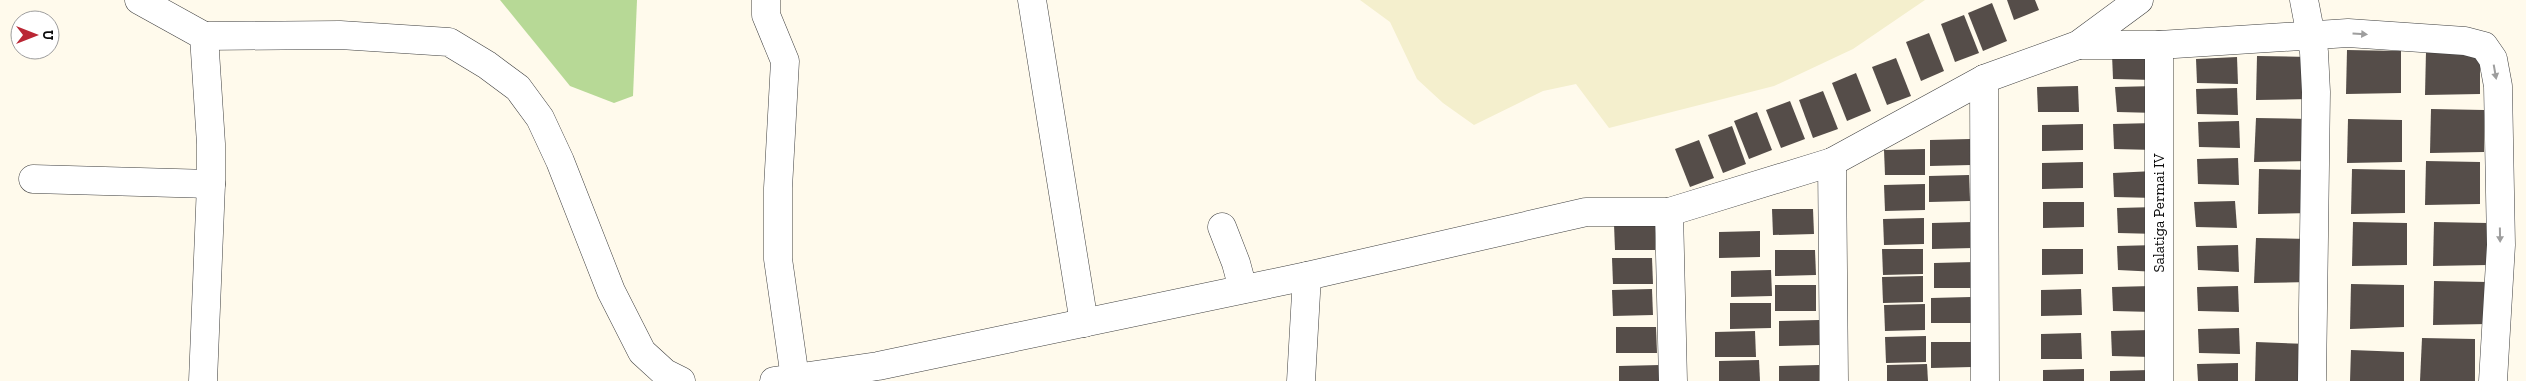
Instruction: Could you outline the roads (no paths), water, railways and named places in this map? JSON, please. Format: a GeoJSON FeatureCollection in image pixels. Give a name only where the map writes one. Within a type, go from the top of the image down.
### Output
{"type":"FeatureCollection","features":[{"type":"Feature","properties":{"kind":"street"},"geometry":{"type":"LineString","coordinates":[[139,0],[204,36],[340,35],[449,42],[495,71],[518,88],[540,118],[560,161],[611,291],[642,352],[665,373],[681,381]]}},
{"type":"Feature","properties":{"kind":"street"},"geometry":{"type":"LineString","coordinates":[[766,0],[766,15],[785,61],[778,188],[778,259],[784,380],[855,375],[1084,323],[1306,276],[1586,212],[1669,212],[1832,162],[1984,79],[2078,45],[2139,0]]}},
{"type":"Feature","properties":{"kind":"street"},"geometry":{"type":"LineString","coordinates":[[1032,0],[1084,323]]}},
{"type":"Feature","properties":{"kind":"street"},"geometry":{"type":"LineString","coordinates":[[2304,0],[2312,35],[2316,92],[2312,381]]}},
{"type":"Feature","properties":{"kind":"street"},"geometry":{"type":"LineString","coordinates":[[2078,45],[2159,45],[2348,33],[2465,41],[2484,46],[2493,59],[2498,86],[2501,244],[2493,381]]}},
{"type":"Feature","properties":{"kind":"street"},"geometry":{"type":"LineString","coordinates":[[203,381],[211,184],[211,144],[204,36]]}},
{"type":"Feature","properties":{"kind":"street","name":"Salatiga Permai IV"},"geometry":{"type":"LineString","coordinates":[[2158,381],[2159,45]]}},
{"type":"Feature","properties":{"kind":"street"},"geometry":{"type":"LineString","coordinates":[[1984,79],[1985,381]]}},
{"type":"Feature","properties":{"kind":"street"},"geometry":{"type":"LineString","coordinates":[[1832,162],[1834,381]]}},
{"type":"Feature","properties":{"kind":"street"},"geometry":{"type":"LineString","coordinates":[[34,180],[211,184]]}},
{"type":"Feature","properties":{"kind":"street"},"geometry":{"type":"LineString","coordinates":[[1669,212],[1673,381]]}},
{"type":"Feature","properties":{"kind":"street"},"geometry":{"type":"LineString","coordinates":[[1222,227],[1236,263],[1242,289]]}},
{"type":"Feature","properties":{"kind":"street"},"geometry":{"type":"LineString","coordinates":[[1301,381],[1306,276]]}}]}
